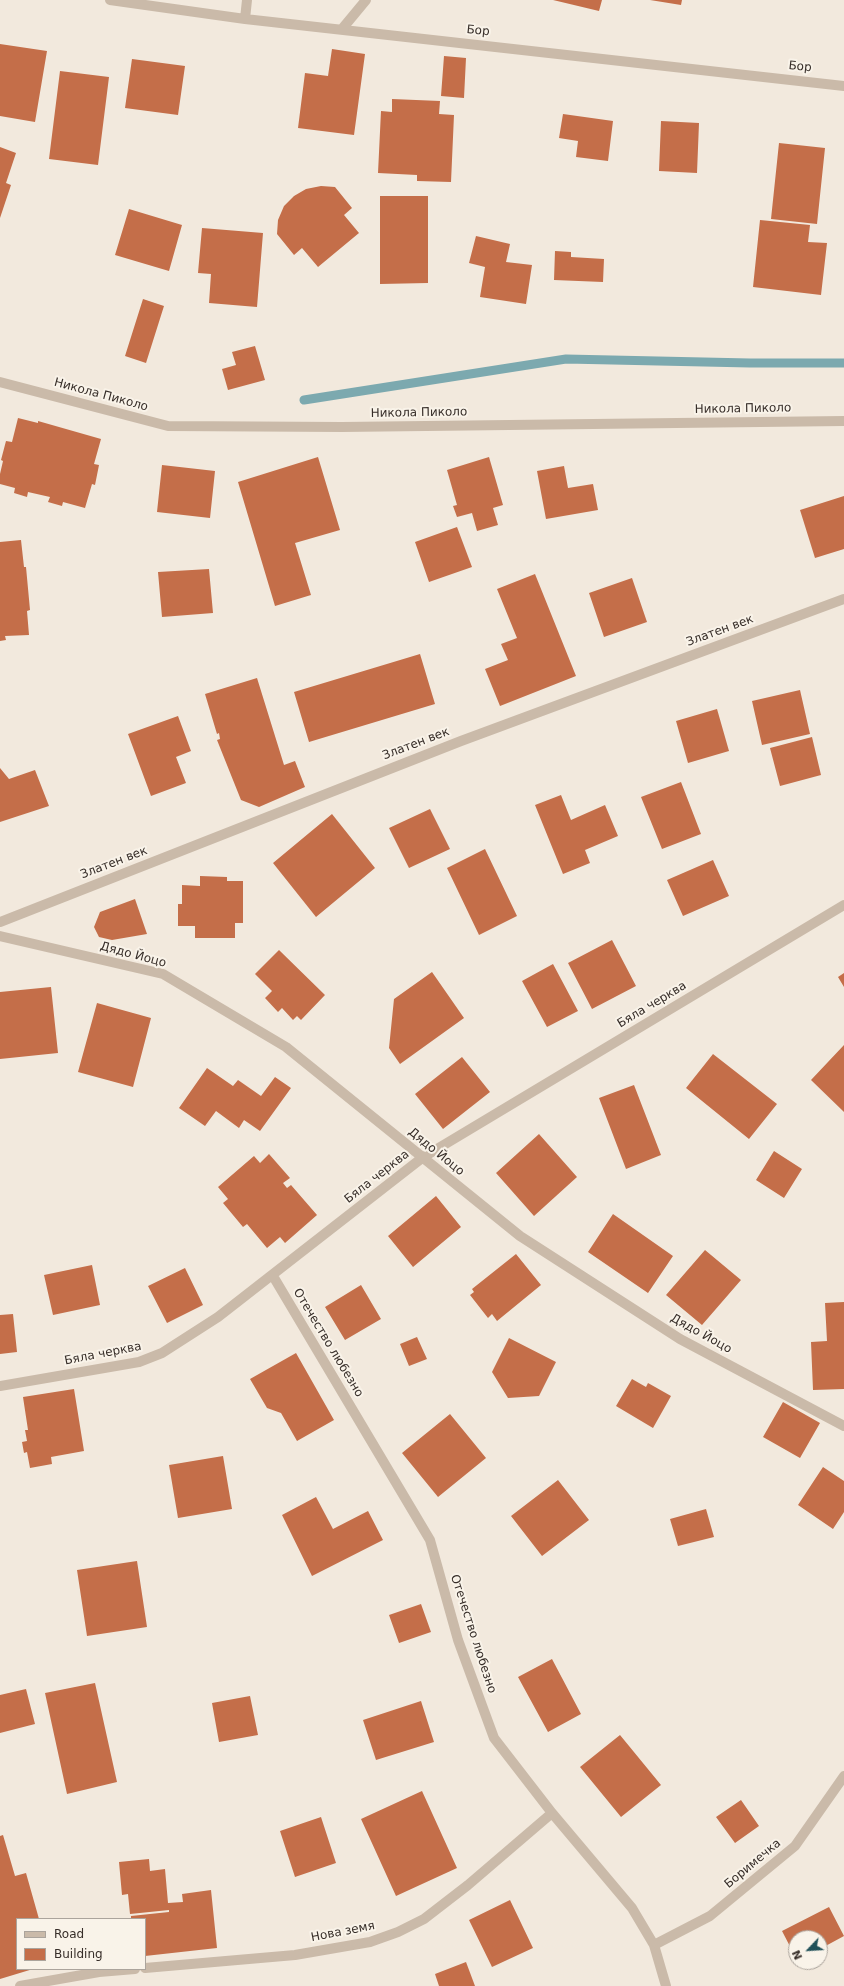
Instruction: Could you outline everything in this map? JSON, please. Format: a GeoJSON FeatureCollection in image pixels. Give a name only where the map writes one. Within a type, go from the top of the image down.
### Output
{"type":"FeatureCollection","features":[{"type":"Feature","properties":{"kind":"street","name":"Бор"},"geometry":{"type":"LineString","coordinates":[[110,0],[245,19],[844,86]]}},
{"type":"Feature","properties":{"kind":"street"},"geometry":{"type":"LineString","coordinates":[[245,19],[247,0]]}},
{"type":"Feature","properties":{"kind":"street"},"geometry":{"type":"LineString","coordinates":[[342,29],[366,0]]}},
{"type":"Feature","properties":{"kind":"street","name":"Никола Пиколо"},"geometry":{"type":"LineString","coordinates":[[0,382],[168,426],[342,427],[844,421]]}},
{"type":"Feature","properties":{"kind":"street","name":"Златен век"},"geometry":{"type":"LineString","coordinates":[[0,922],[461,741],[844,599]]}},
{"type":"Feature","properties":{"kind":"street","name":"Бяла черква"},"geometry":{"type":"LineString","coordinates":[[0,1386],[139,1362],[162,1353],[218,1317],[273,1276],[422,1158],[844,905]]}},
{"type":"Feature","properties":{"kind":"street","name":"Дядо Йоцо"},"geometry":{"type":"LineString","coordinates":[[0,936],[163,974],[286,1047],[520,1236],[680,1339],[844,1426]]}},
{"type":"Feature","properties":{"kind":"street","name":"Отечество любезно"},"geometry":{"type":"LineString","coordinates":[[273,1276],[430,1540],[458,1640],[494,1738],[552,1813],[632,1908],[654,1945],[666,1986]]}},
{"type":"Feature","properties":{"kind":"street","name":"Боримечка"},"geometry":{"type":"LineString","coordinates":[[654,1945],[710,1916],[795,1846],[844,1776]]}},
{"type":"Feature","properties":{"kind":"street","name":"Нова земя"},"geometry":{"type":"LineString","coordinates":[[146,1968],[295,1955],[370,1942],[398,1932],[424,1919],[468,1885],[552,1813]]}},
{"type":"Feature","properties":{"kind":"street"},"geometry":{"type":"LineString","coordinates":[[20,1986],[99,1972],[123,1970]]}},
{"type":"Feature","properties":{"kind":"building"},"geometry":{"type":"Polygon","coordinates":[[[553,0],[602,0],[599,11],[553,0]]]}},
{"type":"Feature","properties":{"kind":"building"},"geometry":{"type":"Polygon","coordinates":[[[650,0],[682,0],[681,5],[650,0]]]}},
{"type":"Feature","properties":{"kind":"building"},"geometry":{"type":"Polygon","coordinates":[[[0,44],[47,51],[35,122],[0,116],[0,44]]]}},
{"type":"Feature","properties":{"kind":"building"},"geometry":{"type":"Polygon","coordinates":[[[332,49],[365,54],[354,135],[298,128],[305,73],[328,76],[332,49]]]}},
{"type":"Feature","properties":{"kind":"building"},"geometry":{"type":"Polygon","coordinates":[[[444,56],[466,58],[464,98],[441,96],[444,56]]]}},
{"type":"Feature","properties":{"kind":"building"},"geometry":{"type":"Polygon","coordinates":[[[132,59],[185,66],[178,115],[125,108],[132,59]]]}},
{"type":"Feature","properties":{"kind":"building"},"geometry":{"type":"Polygon","coordinates":[[[60,71],[109,77],[98,165],[49,159],[60,71]]]}},
{"type":"Feature","properties":{"kind":"building"},"geometry":{"type":"Polygon","coordinates":[[[392,99],[440,101],[439,114],[454,115],[451,182],[417,181],[417,175],[378,173],[381,111],[392,112],[392,99]]]}},
{"type":"Feature","properties":{"kind":"building"},"geometry":{"type":"Polygon","coordinates":[[[563,114],[613,121],[608,161],[576,157],[578,141],[559,138],[563,114]]]}},
{"type":"Feature","properties":{"kind":"building"},"geometry":{"type":"Polygon","coordinates":[[[661,121],[699,123],[697,173],[659,171],[661,121]]]}},
{"type":"Feature","properties":{"kind":"building"},"geometry":{"type":"Polygon","coordinates":[[[779,143],[825,148],[817,224],[771,219],[779,143]]]}},
{"type":"Feature","properties":{"kind":"building"},"geometry":{"type":"Polygon","coordinates":[[[0,147],[16,153],[6,183],[11,185],[0,218],[0,147]]]}},
{"type":"Feature","properties":{"kind":"building"},"geometry":{"type":"Polygon","coordinates":[[[321,186],[335,187],[352,208],[344,215],[359,233],[318,267],[302,248],[294,255],[277,234],[278,220],[284,206],[294,196],[306,189],[321,186]]]}},
{"type":"Feature","properties":{"kind":"building"},"geometry":{"type":"Polygon","coordinates":[[[380,196],[428,196],[428,283],[380,284],[380,196]]]}},
{"type":"Feature","properties":{"kind":"building"},"geometry":{"type":"Polygon","coordinates":[[[129,209],[182,225],[169,271],[115,255],[129,209]]]}},
{"type":"Feature","properties":{"kind":"building"},"geometry":{"type":"Polygon","coordinates":[[[760,220],[810,225],[808,242],[827,243],[821,295],[753,287],[760,220]]]}},
{"type":"Feature","properties":{"kind":"building"},"geometry":{"type":"Polygon","coordinates":[[[202,228],[263,233],[257,307],[209,303],[211,274],[198,273],[202,228]]]}},
{"type":"Feature","properties":{"kind":"building"},"geometry":{"type":"Polygon","coordinates":[[[476,236],[510,244],[506,262],[532,265],[526,304],[480,297],[485,267],[469,263],[476,236]]]}},
{"type":"Feature","properties":{"kind":"building"},"geometry":{"type":"Polygon","coordinates":[[[555,251],[571,252],[571,257],[604,259],[603,282],[554,280],[555,251]]]}},
{"type":"Feature","properties":{"kind":"building"},"geometry":{"type":"Polygon","coordinates":[[[143,299],[164,306],[146,363],[125,356],[143,299]]]}},
{"type":"Feature","properties":{"kind":"building"},"geometry":{"type":"Polygon","coordinates":[[[255,346],[265,380],[228,390],[222,369],[236,365],[232,352],[255,346]]]}},
{"type":"Feature","properties":{"kind":"building"},"geometry":{"type":"Polygon","coordinates":[[[18,418],[38,423],[38,421],[101,439],[94,464],[99,465],[95,485],[92,484],[85,508],[63,502],[62,506],[48,502],[50,497],[28,492],[27,497],[14,493],[15,488],[0,484],[0,474],[3,461],[1,460],[6,441],[12,442],[18,418]]]}},
{"type":"Feature","properties":{"kind":"building"},"geometry":{"type":"Polygon","coordinates":[[[318,457],[340,530],[295,543],[311,595],[275,606],[238,482],[318,457]]]}},
{"type":"Feature","properties":{"kind":"building"},"geometry":{"type":"Polygon","coordinates":[[[489,457],[503,505],[493,508],[498,525],[477,531],[472,513],[457,517],[453,506],[457,505],[447,470],[489,457]]]}},
{"type":"Feature","properties":{"kind":"building"},"geometry":{"type":"Polygon","coordinates":[[[162,465],[215,471],[210,518],[157,512],[162,465]]]}},
{"type":"Feature","properties":{"kind":"building"},"geometry":{"type":"Polygon","coordinates":[[[564,466],[568,488],[593,484],[598,510],[546,519],[537,471],[564,466]]]}},
{"type":"Feature","properties":{"kind":"building"},"geometry":{"type":"Polygon","coordinates":[[[844,496],[844,549],[815,558],[800,510],[844,496]]]}},
{"type":"Feature","properties":{"kind":"building"},"geometry":{"type":"Polygon","coordinates":[[[457,527],[472,567],[429,582],[415,542],[457,527]]]}},
{"type":"Feature","properties":{"kind":"building"},"geometry":{"type":"Polygon","coordinates":[[[21,540],[24,567],[26,567],[30,610],[27,611],[29,635],[5,636],[6,640],[0,641],[0,542],[21,540]]]}},
{"type":"Feature","properties":{"kind":"building"},"geometry":{"type":"Polygon","coordinates":[[[209,569],[213,613],[162,617],[158,572],[209,569]]]}},
{"type":"Feature","properties":{"kind":"building"},"geometry":{"type":"Polygon","coordinates":[[[535,574],[576,676],[500,706],[485,669],[508,660],[501,644],[517,638],[497,589],[535,574]]]}},
{"type":"Feature","properties":{"kind":"building"},"geometry":{"type":"Polygon","coordinates":[[[632,578],[647,622],[604,637],[589,593],[632,578]]]}},
{"type":"Feature","properties":{"kind":"building"},"geometry":{"type":"Polygon","coordinates":[[[420,654],[435,704],[309,742],[294,692],[420,654]]]}},
{"type":"Feature","properties":{"kind":"building"},"geometry":{"type":"Polygon","coordinates":[[[257,678],[284,765],[295,761],[305,787],[259,807],[241,800],[217,740],[220,739],[219,733],[217,734],[205,694],[257,678]]]}},
{"type":"Feature","properties":{"kind":"building"},"geometry":{"type":"Polygon","coordinates":[[[800,690],[810,734],[762,745],[752,701],[800,690]]]}},
{"type":"Feature","properties":{"kind":"building"},"geometry":{"type":"Polygon","coordinates":[[[717,709],[729,751],[688,763],[676,721],[717,709]]]}},
{"type":"Feature","properties":{"kind":"building"},"geometry":{"type":"Polygon","coordinates":[[[178,716],[191,751],[176,757],[186,783],[151,796],[128,734],[178,716]]]}},
{"type":"Feature","properties":{"kind":"building"},"geometry":{"type":"Polygon","coordinates":[[[812,737],[821,775],[780,786],[770,748],[812,737]]]}},
{"type":"Feature","properties":{"kind":"building"},"geometry":{"type":"Polygon","coordinates":[[[0,768],[9,779],[35,770],[49,806],[0,822],[0,768]]]}},
{"type":"Feature","properties":{"kind":"building"},"geometry":{"type":"Polygon","coordinates":[[[681,782],[701,834],[662,849],[641,797],[681,782]]]}},
{"type":"Feature","properties":{"kind":"building"},"geometry":{"type":"Polygon","coordinates":[[[561,795],[571,820],[605,805],[618,836],[585,850],[590,863],[563,874],[535,805],[561,795]]]}},
{"type":"Feature","properties":{"kind":"building"},"geometry":{"type":"Polygon","coordinates":[[[430,809],[450,849],[409,868],[389,828],[430,809]]]}},
{"type":"Feature","properties":{"kind":"building"},"geometry":{"type":"Polygon","coordinates":[[[332,814],[375,868],[316,917],[273,863],[332,814]]]}},
{"type":"Feature","properties":{"kind":"building"},"geometry":{"type":"Polygon","coordinates":[[[485,849],[517,916],[479,935],[447,868],[485,849]]]}},
{"type":"Feature","properties":{"kind":"building"},"geometry":{"type":"Polygon","coordinates":[[[713,860],[729,896],[683,916],[667,880],[713,860]]]}},
{"type":"Feature","properties":{"kind":"building"},"geometry":{"type":"Polygon","coordinates":[[[200,876],[227,877],[227,881],[243,881],[243,923],[235,923],[235,938],[195,938],[195,926],[178,926],[178,904],[182,904],[182,885],[200,886],[200,876]]]}},
{"type":"Feature","properties":{"kind":"building"},"geometry":{"type":"Polygon","coordinates":[[[135,899],[147,934],[112,940],[99,937],[94,927],[100,912],[135,899]]]}},
{"type":"Feature","properties":{"kind":"building"},"geometry":{"type":"Polygon","coordinates":[[[612,940],[636,986],[592,1009],[568,963],[612,940]]]}},
{"type":"Feature","properties":{"kind":"building"},"geometry":{"type":"Polygon","coordinates":[[[279,950],[325,995],[301,1020],[297,1016],[293,1020],[282,1008],[278,1012],[265,998],[272,991],[255,974],[279,950]]]}},
{"type":"Feature","properties":{"kind":"building"},"geometry":{"type":"Polygon","coordinates":[[[553,964],[578,1011],[547,1027],[522,981],[553,964]]]}},
{"type":"Feature","properties":{"kind":"building"},"geometry":{"type":"Polygon","coordinates":[[[432,972],[464,1018],[400,1064],[389,1048],[394,999],[432,972]]]}},
{"type":"Feature","properties":{"kind":"building"},"geometry":{"type":"Polygon","coordinates":[[[844,973],[844,987],[838,977],[844,973]]]}},
{"type":"Feature","properties":{"kind":"building"},"geometry":{"type":"Polygon","coordinates":[[[51,987],[58,1053],[0,1059],[0,992],[51,987]]]}},
{"type":"Feature","properties":{"kind":"building"},"geometry":{"type":"Polygon","coordinates":[[[97,1003],[151,1018],[133,1087],[78,1072],[97,1003]]]}},
{"type":"Feature","properties":{"kind":"building"},"geometry":{"type":"Polygon","coordinates":[[[844,1045],[844,1112],[811,1080],[844,1045]]]}},
{"type":"Feature","properties":{"kind":"building"},"geometry":{"type":"Polygon","coordinates":[[[713,1054],[777,1104],[749,1139],[686,1088],[713,1054]]]}},
{"type":"Feature","properties":{"kind":"building"},"geometry":{"type":"Polygon","coordinates":[[[462,1057],[490,1092],[443,1129],[415,1094],[462,1057]]]}},
{"type":"Feature","properties":{"kind":"building"},"geometry":{"type":"Polygon","coordinates":[[[207,1068],[233,1086],[238,1080],[261,1096],[275,1077],[291,1088],[260,1131],[244,1120],[239,1128],[216,1111],[205,1126],[179,1108],[207,1068]]]}},
{"type":"Feature","properties":{"kind":"building"},"geometry":{"type":"Polygon","coordinates":[[[634,1085],[661,1155],[626,1169],[599,1098],[634,1085]]]}},
{"type":"Feature","properties":{"kind":"building"},"geometry":{"type":"Polygon","coordinates":[[[539,1134],[577,1177],[534,1216],[496,1173],[539,1134]]]}},
{"type":"Feature","properties":{"kind":"building"},"geometry":{"type":"Polygon","coordinates":[[[774,1151],[802,1169],[784,1198],[756,1180],[774,1151]]]}},
{"type":"Feature","properties":{"kind":"building"},"geometry":{"type":"Polygon","coordinates":[[[269,1154],[290,1178],[283,1183],[287,1188],[291,1185],[317,1215],[285,1243],[280,1237],[267,1248],[247,1224],[243,1227],[223,1203],[228,1199],[218,1187],[254,1156],[260,1163],[269,1154]]]}},
{"type":"Feature","properties":{"kind":"building"},"geometry":{"type":"Polygon","coordinates":[[[436,1196],[461,1227],[413,1267],[388,1236],[436,1196]]]}},
{"type":"Feature","properties":{"kind":"building"},"geometry":{"type":"Polygon","coordinates":[[[613,1214],[673,1256],[648,1293],[588,1252],[613,1214]]]}},
{"type":"Feature","properties":{"kind":"building"},"geometry":{"type":"Polygon","coordinates":[[[705,1250],[741,1280],[702,1325],[666,1295],[705,1250]]]}},
{"type":"Feature","properties":{"kind":"building"},"geometry":{"type":"Polygon","coordinates":[[[516,1254],[541,1285],[497,1321],[492,1314],[488,1318],[470,1295],[474,1292],[472,1289],[516,1254]]]}},
{"type":"Feature","properties":{"kind":"building"},"geometry":{"type":"Polygon","coordinates":[[[92,1265],[100,1305],[53,1315],[44,1275],[92,1265]]]}},
{"type":"Feature","properties":{"kind":"building"},"geometry":{"type":"Polygon","coordinates":[[[185,1268],[203,1305],[167,1323],[148,1286],[185,1268]]]}},
{"type":"Feature","properties":{"kind":"building"},"geometry":{"type":"Polygon","coordinates":[[[361,1285],[381,1319],[345,1340],[325,1307],[361,1285]]]}},
{"type":"Feature","properties":{"kind":"building"},"geometry":{"type":"Polygon","coordinates":[[[844,1302],[844,1389],[813,1390],[811,1342],[827,1341],[825,1303],[844,1302]]]}},
{"type":"Feature","properties":{"kind":"building"},"geometry":{"type":"Polygon","coordinates":[[[13,1314],[17,1352],[0,1354],[0,1315],[13,1314]]]}},
{"type":"Feature","properties":{"kind":"building"},"geometry":{"type":"Polygon","coordinates":[[[417,1337],[427,1359],[409,1366],[400,1344],[417,1337]]]}},
{"type":"Feature","properties":{"kind":"building"},"geometry":{"type":"Polygon","coordinates":[[[509,1338],[556,1362],[539,1396],[508,1398],[492,1372],[509,1338]]]}},
{"type":"Feature","properties":{"kind":"building"},"geometry":{"type":"Polygon","coordinates":[[[296,1353],[334,1420],[297,1441],[281,1413],[267,1408],[250,1379],[296,1353]]]}},
{"type":"Feature","properties":{"kind":"building"},"geometry":{"type":"Polygon","coordinates":[[[632,1379],[646,1387],[648,1383],[671,1396],[653,1428],[616,1406],[632,1379]]]}},
{"type":"Feature","properties":{"kind":"building"},"geometry":{"type":"Polygon","coordinates":[[[74,1389],[84,1451],[51,1457],[52,1464],[30,1468],[27,1452],[24,1453],[22,1442],[27,1441],[25,1430],[28,1430],[23,1397],[74,1389]]]}},
{"type":"Feature","properties":{"kind":"building"},"geometry":{"type":"Polygon","coordinates":[[[783,1402],[820,1423],[800,1458],[763,1437],[783,1402]]]}},
{"type":"Feature","properties":{"kind":"building"},"geometry":{"type":"Polygon","coordinates":[[[450,1414],[486,1458],[438,1497],[402,1453],[450,1414]]]}},
{"type":"Feature","properties":{"kind":"building"},"geometry":{"type":"Polygon","coordinates":[[[223,1456],[232,1509],[178,1518],[169,1465],[223,1456]]]}},
{"type":"Feature","properties":{"kind":"building"},"geometry":{"type":"Polygon","coordinates":[[[823,1467],[844,1481],[844,1512],[833,1529],[798,1505],[823,1467]]]}},
{"type":"Feature","properties":{"kind":"building"},"geometry":{"type":"Polygon","coordinates":[[[558,1480],[589,1520],[542,1556],[511,1516],[558,1480]]]}},
{"type":"Feature","properties":{"kind":"building"},"geometry":{"type":"Polygon","coordinates":[[[316,1497],[333,1529],[368,1511],[383,1540],[312,1576],[282,1515],[316,1497]]]}},
{"type":"Feature","properties":{"kind":"building"},"geometry":{"type":"Polygon","coordinates":[[[706,1509],[714,1537],[678,1546],[670,1519],[706,1509]]]}},
{"type":"Feature","properties":{"kind":"building"},"geometry":{"type":"Polygon","coordinates":[[[137,1561],[147,1627],[87,1636],[77,1570],[137,1561]]]}},
{"type":"Feature","properties":{"kind":"building"},"geometry":{"type":"Polygon","coordinates":[[[421,1604],[431,1632],[399,1643],[389,1615],[421,1604]]]}},
{"type":"Feature","properties":{"kind":"building"},"geometry":{"type":"Polygon","coordinates":[[[552,1659],[581,1714],[548,1732],[518,1677],[552,1659]]]}},
{"type":"Feature","properties":{"kind":"building"},"geometry":{"type":"Polygon","coordinates":[[[95,1683],[117,1782],[67,1794],[45,1693],[95,1683]]]}},
{"type":"Feature","properties":{"kind":"building"},"geometry":{"type":"Polygon","coordinates":[[[26,1689],[35,1724],[0,1733],[0,1695],[26,1689]]]}},
{"type":"Feature","properties":{"kind":"building"},"geometry":{"type":"Polygon","coordinates":[[[250,1696],[258,1735],[219,1742],[212,1703],[250,1696]]]}},
{"type":"Feature","properties":{"kind":"building"},"geometry":{"type":"Polygon","coordinates":[[[421,1701],[434,1742],[376,1760],[363,1720],[421,1701]]]}},
{"type":"Feature","properties":{"kind":"building"},"geometry":{"type":"Polygon","coordinates":[[[620,1735],[661,1785],[621,1817],[580,1767],[620,1735]]]}},
{"type":"Feature","properties":{"kind":"building"},"geometry":{"type":"Polygon","coordinates":[[[422,1791],[457,1868],[396,1896],[361,1819],[422,1791]]]}},
{"type":"Feature","properties":{"kind":"building"},"geometry":{"type":"Polygon","coordinates":[[[741,1800],[759,1826],[735,1843],[716,1817],[741,1800]]]}},
{"type":"Feature","properties":{"kind":"building"},"geometry":{"type":"Polygon","coordinates":[[[321,1817],[336,1863],[295,1877],[280,1831],[321,1817]]]}},
{"type":"Feature","properties":{"kind":"building"},"geometry":{"type":"Polygon","coordinates":[[[3,1835],[15,1876],[26,1873],[39,1918],[16,1918],[16,1970],[30,1970],[0,1979],[0,1836],[3,1835]]]}},
{"type":"Feature","properties":{"kind":"building"},"geometry":{"type":"Polygon","coordinates":[[[149,1859],[150,1871],[165,1869],[168,1903],[183,1902],[182,1894],[211,1890],[217,1948],[146,1956],[146,1918],[131,1918],[131,1916],[169,1912],[169,1910],[130,1914],[128,1894],[122,1895],[119,1862],[149,1859]]]}},
{"type":"Feature","properties":{"kind":"building"},"geometry":{"type":"Polygon","coordinates":[[[510,1900],[533,1948],[492,1967],[469,1920],[510,1900]]]}},
{"type":"Feature","properties":{"kind":"building"},"geometry":{"type":"Polygon","coordinates":[[[829,1907],[844,1936],[828,1945],[828,1930],[788,1930],[788,1943],[782,1931],[829,1907]]]}},
{"type":"Feature","properties":{"kind":"building"},"geometry":{"type":"Polygon","coordinates":[[[466,1962],[475,1986],[439,1986],[435,1974],[466,1962]]]}},
{"type":"Feature","properties":{"kind":"waterway"},"geometry":{"type":"LineString","coordinates":[[304,400],[566,359],[750,363],[844,363]]}}]}
